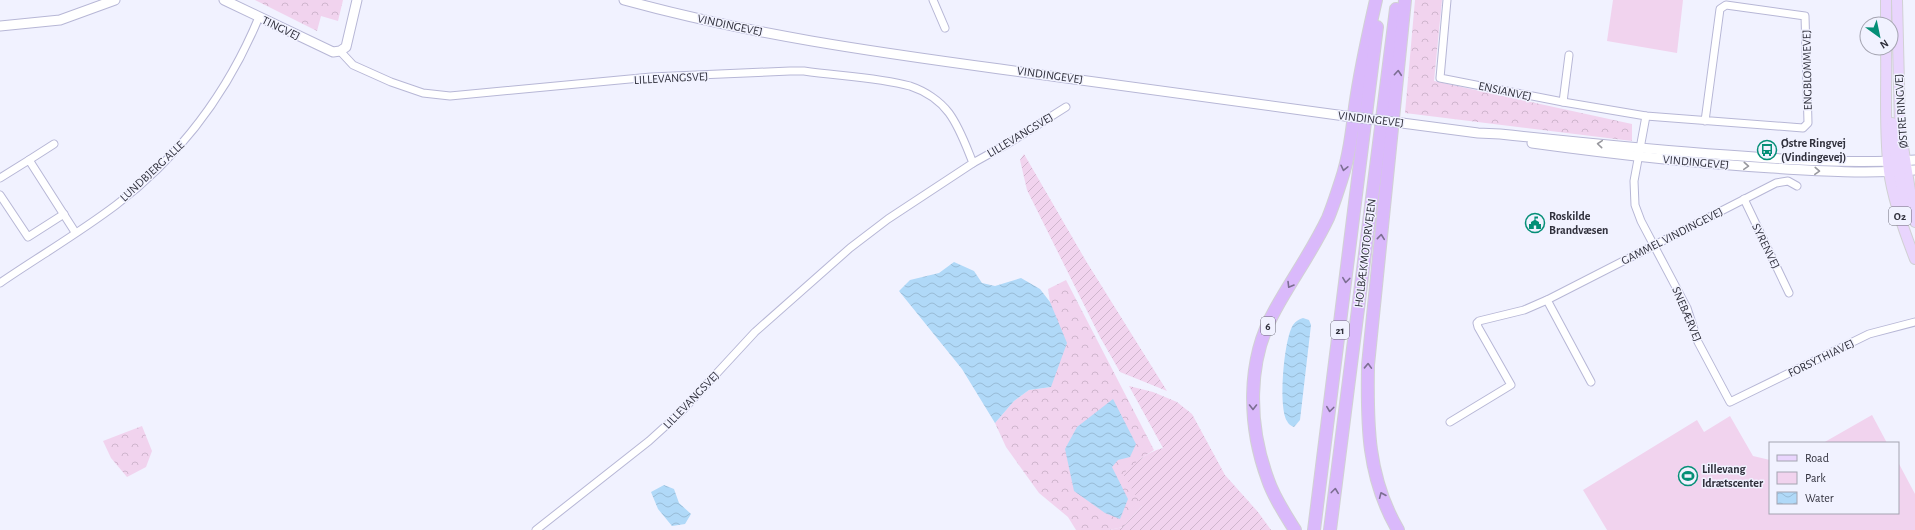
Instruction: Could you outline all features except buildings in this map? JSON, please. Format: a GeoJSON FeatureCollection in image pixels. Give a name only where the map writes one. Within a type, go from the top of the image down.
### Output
{"type":"FeatureCollection","features":[{"type":"Feature","properties":{"kind":"highway","name":"6"},"geometry":{"type":"LineString","coordinates":[[1296,530],[1281,508],[1268,480],[1258,445],[1252,410],[1254,373],[1262,343],[1274,311],[1328,218],[1342,180],[1353,130],[1367,39],[1376,0]]}},
{"type":"Feature","properties":{"kind":"highway","name":"HOLBÆKMOTORVEJEN"},"geometry":{"type":"LineString","coordinates":[[1314,530],[1380,0]]}},
{"type":"Feature","properties":{"kind":"highway","name":"HOLBÆKMOTORVEJEN"},"geometry":{"type":"LineString","coordinates":[[1330,530],[1397,0]]}},
{"type":"Feature","properties":{"kind":"highway"},"geometry":{"type":"LineString","coordinates":[[1398,530],[1379,489],[1371,457],[1368,412],[1368,365],[1405,0]]}},
{"type":"Feature","properties":{"kind":"main road"},"geometry":{"type":"LineString","coordinates":[[0,26],[60,20],[115,0]]}},
{"type":"Feature","properties":{"kind":"main road","name":"TINGVEJ"},"geometry":{"type":"LineString","coordinates":[[224,0],[327,50],[340,52]]}},
{"type":"Feature","properties":{"kind":"main road"},"geometry":{"type":"LineString","coordinates":[[340,52],[346,47],[349,40],[357,0]]}},
{"type":"Feature","properties":{"kind":"main road","name":"VINDINGEVEJ"},"geometry":{"type":"LineString","coordinates":[[624,0],[706,20],[806,40],[913,57],[1478,133],[1499,139],[1806,170],[1902,171]]}},
{"type":"Feature","properties":{"kind":"main road"},"geometry":{"type":"LineString","coordinates":[[1886,0],[1886,16]]}},
{"type":"Feature","properties":{"kind":"main road","name":"ØSTRE RINGVEJ"},"geometry":{"type":"LineString","coordinates":[[1897,0],[1898,104],[1896,161],[1902,171],[1905,232],[1915,259]]}},
{"type":"Feature","properties":{"kind":"main road","name":"ØSTRE RINGVEJ"},"geometry":{"type":"LineString","coordinates":[[1886,56],[1886,142],[1902,171],[1915,222]]}},
{"type":"Feature","properties":{"kind":"main road","name":"VINDINGEVEJ"},"geometry":{"type":"LineString","coordinates":[[1638,152],[1850,162],[1915,160]]}},
{"type":"Feature","properties":{"kind":"main road"},"geometry":{"type":"LineString","coordinates":[[1902,171],[1909,225],[1915,240]]}},
{"type":"Feature","properties":{"kind":"street"},"geometry":{"type":"LineString","coordinates":[[933,0],[945,28]]}},
{"type":"Feature","properties":{"kind":"street","name":"ENSIANVEJ"},"geometry":{"type":"LineString","coordinates":[[1447,0],[1440,78],[1563,102],[1646,116]]}},
{"type":"Feature","properties":{"kind":"street","name":"ENGBLOMMEVEJ"},"geometry":{"type":"LineString","coordinates":[[1646,116],[1706,121],[1803,128],[1808,123],[1805,16],[1726,5],[1722,6],[1720,9],[1706,121]]}},
{"type":"Feature","properties":{"kind":"street","name":"LUNDBJERG ALLE"},"geometry":{"type":"LineString","coordinates":[[0,283],[115,205],[151,175],[183,143],[223,88],[259,17]]}},
{"type":"Feature","properties":{"kind":"street","name":"LILLEVANGSVEJ"},"geometry":{"type":"LineString","coordinates":[[340,52],[353,65],[391,82],[423,93],[450,96],[651,78],[790,71],[804,71],[894,84],[918,90],[939,103],[949,113],[958,127],[973,163]]}},
{"type":"Feature","properties":{"kind":"street"},"geometry":{"type":"LineString","coordinates":[[1563,102],[1570,55]]}},
{"type":"Feature","properties":{"kind":"street","name":"LILLEVANGSVEJ"},"geometry":{"type":"LineString","coordinates":[[536,530],[650,441],[681,412],[755,332],[844,253],[888,218],[973,163],[1009,143],[1066,107]]}},
{"type":"Feature","properties":{"kind":"street"},"geometry":{"type":"LineString","coordinates":[[1638,152],[1646,116]]}},
{"type":"Feature","properties":{"kind":"street"},"geometry":{"type":"LineString","coordinates":[[0,178],[54,144]]}},
{"type":"Feature","properties":{"kind":"street","name":"SNEBÆRVEJ"},"geometry":{"type":"LineString","coordinates":[[1638,152],[1634,181],[1635,205],[1641,221],[1687,308],[1698,342],[1730,402]]}},
{"type":"Feature","properties":{"kind":"street"},"geometry":{"type":"LineString","coordinates":[[29,160],[75,232]]}},
{"type":"Feature","properties":{"kind":"street","name":"GAMMEL VINDINGEVEJ"},"geometry":{"type":"LineString","coordinates":[[1450,422],[1511,385],[1477,323],[1481,320],[1524,310],[1547,300],[1776,183],[1788,181],[1797,186]]}},
{"type":"Feature","properties":{"kind":"street"},"geometry":{"type":"LineString","coordinates":[[0,195],[28,237],[64,214]]}},
{"type":"Feature","properties":{"kind":"street","name":"SYRENVEJ"},"geometry":{"type":"LineString","coordinates":[[1744,199],[1789,293]]}},
{"type":"Feature","properties":{"kind":"street"},"geometry":{"type":"LineString","coordinates":[[1547,300],[1591,382]]}},
{"type":"Feature","properties":{"kind":"street","name":"FORSYTHIAVEJ"},"geometry":{"type":"LineString","coordinates":[[1730,402],[1869,334],[1915,322]]}},
{"type":"Feature","properties":{"kind":"green space"},"geometry":{"type":"Polygon","coordinates":[[[255,0],[343,0],[338,21],[321,16],[317,31],[255,0]]]}},
{"type":"Feature","properties":{"kind":"green space"},"geometry":{"type":"Polygon","coordinates":[[[1415,0],[1442,0],[1434,81],[1632,124],[1632,141],[1405,113],[1415,0]]]}},
{"type":"Feature","properties":{"kind":"green space"},"geometry":{"type":"Polygon","coordinates":[[[1613,0],[1683,0],[1677,53],[1607,41],[1613,0]]]}},
{"type":"Feature","properties":{"kind":"green space"},"geometry":{"type":"Polygon","coordinates":[[[1024,154],[1086,261],[1167,391],[1120,372],[1100,337],[1027,190],[1020,160],[1024,154]]]}},
{"type":"Feature","properties":{"kind":"green space"},"geometry":{"type":"Polygon","coordinates":[[[1066,280],[1154,450],[1140,459],[1142,506],[1123,527],[1109,530],[1076,530],[1068,517],[1039,493],[1006,447],[995,423],[1014,401],[1029,390],[1051,387],[1050,302],[1048,289],[1066,280]]]}},
{"type":"Feature","properties":{"kind":"green space"},"geometry":{"type":"Polygon","coordinates":[[[1129,386],[1153,392],[1177,402],[1192,414],[1225,475],[1258,512],[1271,530],[1109,530],[1123,527],[1142,506],[1123,474],[1147,455],[1163,448],[1129,386]]]}},
{"type":"Feature","properties":{"kind":"green space"},"geometry":{"type":"Polygon","coordinates":[[[1872,415],[1886,442],[1825,442],[1872,415]]]}},
{"type":"Feature","properties":{"kind":"green space","name":"Lillevang Idrætscenter"},"geometry":{"type":"Polygon","coordinates":[[[1730,416],[1753,456],[1769,460],[1769,514],[1899,514],[1899,464],[1915,494],[1915,530],[1607,530],[1583,490],[1697,420],[1704,432],[1730,416]]]}},
{"type":"Feature","properties":{"kind":"green space"},"geometry":{"type":"Polygon","coordinates":[[[142,426],[152,451],[146,467],[127,477],[111,458],[103,441],[142,426]]]}},
{"type":"Feature","properties":{"kind":"water"},"geometry":{"type":"Polygon","coordinates":[[[954,262],[974,271],[982,283],[995,286],[1021,278],[1040,289],[1050,302],[1067,343],[1051,387],[1029,390],[1014,401],[995,423],[962,369],[899,291],[910,280],[939,273],[954,262]]]}},
{"type":"Feature","properties":{"kind":"water"},"geometry":{"type":"Polygon","coordinates":[[[1303,318],[1309,320],[1311,325],[1300,420],[1294,427],[1288,423],[1284,413],[1283,373],[1290,333],[1293,325],[1298,320],[1303,318]]]}},
{"type":"Feature","properties":{"kind":"water"},"geometry":{"type":"Polygon","coordinates":[[[1113,399],[1136,444],[1130,457],[1118,460],[1112,467],[1128,499],[1120,519],[1105,513],[1074,491],[1065,449],[1077,427],[1113,399]]]}},
{"type":"Feature","properties":{"kind":"water"},"geometry":{"type":"Polygon","coordinates":[[[664,485],[674,489],[679,503],[691,514],[685,524],[672,526],[658,509],[651,492],[664,485]]]}},
{"type":"Feature","properties":{"kind":"place","name":"Østre Ringvej (Vindingevej)"},"geometry":{"type":"Point","coordinates":[1767,150]}},
{"type":"Feature","properties":{"kind":"place","name":"Roskilde Brandvæsen"},"geometry":{"type":"Point","coordinates":[1535,223]}},
{"type":"Feature","properties":{"kind":"place","name":"Lillevang Idrætscenter"},"geometry":{"type":"Point","coordinates":[1688,476]}}]}
